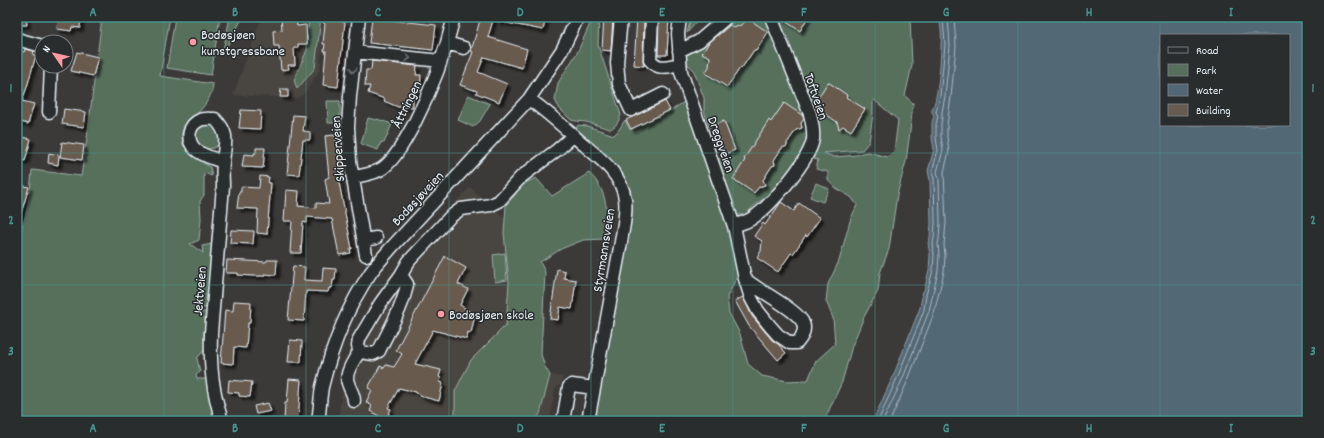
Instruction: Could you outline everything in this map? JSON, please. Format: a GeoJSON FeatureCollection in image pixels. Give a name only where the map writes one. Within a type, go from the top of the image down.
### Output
{"type":"FeatureCollection","features":[{"type":"Feature","properties":{"kind":"street","name":"Skipperveien"},"geometry":{"type":"LineString","coordinates":[[359,17],[348,127],[350,162],[354,177],[366,255]]}},
{"type":"Feature","properties":{"kind":"street","name":"Åttringen"},"geometry":{"type":"LineString","coordinates":[[354,177],[373,173],[382,168],[406,138],[434,81],[447,44],[454,17]]}},
{"type":"Feature","properties":{"kind":"street","name":"Bodøsjøveien"},"geometry":{"type":"LineString","coordinates":[[318,421],[330,356],[354,299],[371,272],[391,248],[529,99],[562,50],[578,17]]}},
{"type":"Feature","properties":{"kind":"street"},"geometry":{"type":"LineString","coordinates":[[620,17],[617,63],[619,84],[631,110],[663,94]]}},
{"type":"Feature","properties":{"kind":"street"},"geometry":{"type":"LineString","coordinates":[[652,17],[650,60],[654,65],[659,67],[680,64]]}},
{"type":"Feature","properties":{"kind":"street","name":"Dreggveien"},"geometry":{"type":"LineString","coordinates":[[680,17],[678,34],[681,72],[734,226],[745,280],[751,298],[770,326],[785,340],[790,343],[797,343],[804,333],[803,321],[776,300],[745,280]]}},
{"type":"Feature","properties":{"kind":"street"},"geometry":{"type":"LineString","coordinates":[[679,51],[699,41],[726,17]]}},
{"type":"Feature","properties":{"kind":"street","name":"Toftveien"},"geometry":{"type":"LineString","coordinates":[[734,226],[750,220],[776,198],[805,158],[813,140],[813,123],[810,114],[771,17]]}},
{"type":"Feature","properties":{"kind":"street"},"geometry":{"type":"LineString","coordinates":[[17,39],[34,44]]}},
{"type":"Feature","properties":{"kind":"street"},"geometry":{"type":"LineString","coordinates":[[447,44],[464,48]]}},
{"type":"Feature","properties":{"kind":"street"},"geometry":{"type":"LineString","coordinates":[[355,52],[441,61]]}},
{"type":"Feature","properties":{"kind":"street"},"geometry":{"type":"LineString","coordinates":[[49,112],[51,74]]}},
{"type":"Feature","properties":{"kind":"street","name":"Styrmannsveien"},"geometry":{"type":"LineString","coordinates":[[529,99],[544,110],[604,162],[618,181],[625,199],[625,218],[588,421]]}},
{"type":"Feature","properties":{"kind":"street"},"geometry":{"type":"LineString","coordinates":[[401,275],[407,284],[400,308],[379,351],[373,354],[366,354],[360,351],[358,346],[359,339],[380,304],[409,262],[450,217],[461,209],[491,205],[499,201],[521,178],[573,136]]}},
{"type":"Feature","properties":{"kind":"street","name":"Jektveien"},"geometry":{"type":"LineString","coordinates":[[222,421],[212,385],[210,333],[223,186],[223,162]]}},
{"type":"Feature","properties":{"kind":"street"},"geometry":{"type":"LineString","coordinates":[[364,240],[376,238]]}},
{"type":"Feature","properties":{"kind":"street"},"geometry":{"type":"LineString","coordinates":[[354,401],[353,393],[347,380],[351,363],[360,351]]}},
{"type":"Feature","properties":{"kind":"street"},"geometry":{"type":"LineString","coordinates":[[563,421],[570,387],[572,385],[594,388]]}},
{"type":"Feature","properties":{"kind":"shaded area"},"geometry":{"type":"Polygon","coordinates":[[[262,17],[325,17],[320,70],[303,95],[297,98],[233,95],[262,17]]]}},
{"type":"Feature","properties":{"kind":"shaded area","name":"Bodøsjøen skole"},"geometry":{"type":"Polygon","coordinates":[[[470,187],[529,241],[494,421],[338,421],[344,375],[357,328],[372,301],[386,280],[412,249],[470,187]]]}},
{"type":"Feature","properties":{"kind":"shaded area"},"geometry":{"type":"Polygon","coordinates":[[[553,375],[563,377],[561,384],[555,389],[550,421],[495,421],[539,376],[553,375]]]}},
{"type":"Feature","properties":{"kind":"green space"},"geometry":{"type":"Polygon","coordinates":[[[102,17],[170,17],[160,76],[213,84],[208,101],[190,120],[182,132],[183,145],[193,156],[210,167],[212,176],[204,173],[204,195],[200,201],[201,219],[199,240],[190,244],[203,253],[202,246],[212,244],[209,308],[196,308],[198,312],[207,312],[204,334],[205,348],[197,358],[200,372],[196,375],[197,379],[206,379],[215,420],[212,421],[17,421],[17,239],[28,206],[32,170],[81,176],[102,17]]]}},
{"type":"Feature","properties":{"kind":"green space","name":"Bodøsjøen kunstgressbane"},"geometry":{"type":"Polygon","coordinates":[[[175,17],[220,17],[211,75],[167,68],[175,17]]]}},
{"type":"Feature","properties":{"kind":"green space"},"geometry":{"type":"Polygon","coordinates":[[[230,17],[243,17],[222,55],[230,17]]]}},
{"type":"Feature","properties":{"kind":"green space"},"geometry":{"type":"Polygon","coordinates":[[[309,17],[321,17],[315,68],[297,89],[294,80],[307,50],[309,17]]]}},
{"type":"Feature","properties":{"kind":"green space"},"geometry":{"type":"Polygon","coordinates":[[[593,17],[599,17],[598,45],[621,115],[616,125],[610,129],[586,122],[571,120],[559,108],[555,100],[558,83],[578,51],[593,17]]]}},
{"type":"Feature","properties":{"kind":"green space"},"geometry":{"type":"Polygon","coordinates":[[[691,17],[720,17],[710,23],[699,19],[687,33],[691,17]]]}},
{"type":"Feature","properties":{"kind":"green space"},"geometry":{"type":"Polygon","coordinates":[[[733,17],[767,17],[796,87],[794,93],[801,109],[807,112],[808,144],[773,197],[758,203],[747,215],[735,215],[716,162],[725,154],[734,150],[724,121],[709,127],[704,110],[704,98],[693,69],[684,61],[686,54],[733,17]]]}},
{"type":"Feature","properties":{"kind":"green space"},"geometry":{"type":"Polygon","coordinates":[[[776,17],[910,17],[912,65],[905,96],[913,103],[906,161],[897,195],[889,249],[880,273],[878,291],[864,317],[852,346],[842,382],[824,421],[593,421],[624,246],[632,214],[632,203],[629,190],[619,170],[603,153],[575,130],[578,125],[587,126],[614,135],[625,120],[630,130],[672,110],[684,102],[696,128],[730,236],[738,275],[727,297],[729,313],[740,334],[748,364],[762,376],[787,381],[808,380],[816,361],[835,344],[833,318],[826,301],[828,284],[839,261],[850,221],[857,205],[851,197],[835,188],[828,180],[828,172],[816,169],[818,160],[809,158],[810,104],[813,93],[807,86],[800,86],[776,17]],[[873,99],[873,114],[869,142],[862,150],[824,153],[834,157],[857,155],[868,152],[887,157],[894,152],[898,120],[873,99]]]}},
{"type":"Feature","properties":{"kind":"green space"},"geometry":{"type":"Polygon","coordinates":[[[468,95],[490,104],[480,121],[473,127],[458,120],[468,95]]]}},
{"type":"Feature","properties":{"kind":"green space"},"geometry":{"type":"Polygon","coordinates":[[[327,101],[340,101],[340,123],[328,123],[327,101]]]}},
{"type":"Feature","properties":{"kind":"green space"},"geometry":{"type":"Polygon","coordinates":[[[368,118],[377,119],[392,124],[384,143],[381,142],[378,150],[361,144],[368,118]]]}},
{"type":"Feature","properties":{"kind":"green space"},"geometry":{"type":"Polygon","coordinates":[[[201,124],[215,124],[221,141],[216,147],[205,149],[195,142],[194,130],[201,124]]]}},
{"type":"Feature","properties":{"kind":"green space"},"geometry":{"type":"Polygon","coordinates":[[[589,173],[600,187],[606,203],[607,221],[605,239],[583,240],[561,249],[540,262],[545,272],[541,354],[545,367],[550,375],[540,414],[535,421],[455,421],[455,391],[471,360],[506,325],[509,282],[504,233],[506,205],[521,185],[536,178],[552,196],[589,173]]]}},
{"type":"Feature","properties":{"kind":"green space"},"geometry":{"type":"Polygon","coordinates":[[[816,183],[829,189],[823,202],[810,197],[816,183]]]}},
{"type":"Feature","properties":{"kind":"green space"},"geometry":{"type":"Polygon","coordinates":[[[505,253],[507,280],[495,282],[493,255],[505,253]]]}},
{"type":"Feature","properties":{"kind":"water"},"geometry":{"type":"Polygon","coordinates":[[[939,17],[1307,17],[1307,421],[873,421],[894,374],[920,308],[922,297],[921,293],[924,291],[929,270],[930,255],[928,243],[930,238],[931,223],[930,180],[928,171],[934,149],[932,123],[934,116],[932,109],[936,98],[940,68],[941,31],[939,17]]]}},
{"type":"Feature","properties":{"kind":"building"},"geometry":{"type":"Polygon","coordinates":[[[17,17],[26,17],[27,25],[17,25],[17,17]]]}},
{"type":"Feature","properties":{"kind":"building"},"geometry":{"type":"Polygon","coordinates":[[[70,17],[81,17],[80,28],[72,27],[71,31],[57,29],[58,18],[70,19],[70,17]]]}},
{"type":"Feature","properties":{"kind":"building"},"geometry":{"type":"Polygon","coordinates":[[[281,17],[296,17],[297,26],[306,25],[307,44],[298,44],[298,48],[294,48],[295,65],[288,65],[289,69],[281,70],[279,46],[274,46],[273,31],[282,30],[281,17]]]}},
{"type":"Feature","properties":{"kind":"building"},"geometry":{"type":"Polygon","coordinates":[[[481,17],[494,17],[488,37],[527,49],[522,68],[484,57],[478,72],[507,84],[499,102],[476,93],[477,91],[460,85],[473,52],[471,51],[481,17]]]}},
{"type":"Feature","properties":{"kind":"building"},"geometry":{"type":"Polygon","coordinates":[[[498,17],[546,17],[543,30],[497,21],[498,17]]]}},
{"type":"Feature","properties":{"kind":"building"},"geometry":{"type":"Polygon","coordinates":[[[604,17],[613,17],[611,51],[602,50],[604,17]]]}},
{"type":"Feature","properties":{"kind":"building"},"geometry":{"type":"Polygon","coordinates":[[[637,17],[644,17],[644,66],[634,65],[637,17]]]}},
{"type":"Feature","properties":{"kind":"building"},"geometry":{"type":"Polygon","coordinates":[[[659,17],[669,17],[667,55],[658,55],[659,17]]]}},
{"type":"Feature","properties":{"kind":"building"},"geometry":{"type":"Polygon","coordinates":[[[779,17],[808,17],[800,31],[779,17]]]}},
{"type":"Feature","properties":{"kind":"building"},"geometry":{"type":"Polygon","coordinates":[[[317,18],[342,20],[342,22],[345,22],[338,87],[323,85],[326,51],[324,51],[325,44],[323,44],[325,24],[317,18]]]}},
{"type":"Feature","properties":{"kind":"building"},"geometry":{"type":"Polygon","coordinates":[[[372,18],[436,25],[433,50],[369,43],[372,18]]]}},
{"type":"Feature","properties":{"kind":"building"},"geometry":{"type":"Polygon","coordinates":[[[747,18],[768,32],[756,51],[754,50],[727,87],[705,73],[709,67],[710,57],[702,53],[709,43],[730,25],[734,28],[743,24],[747,18]]]}},
{"type":"Feature","properties":{"kind":"building"},"geometry":{"type":"Polygon","coordinates":[[[25,49],[34,51],[34,62],[22,101],[34,104],[28,124],[17,121],[17,64],[20,51],[24,52],[25,49]]]}},
{"type":"Feature","properties":{"kind":"building"},"geometry":{"type":"Polygon","coordinates":[[[77,52],[98,57],[93,76],[74,72],[74,62],[77,52]]]}},
{"type":"Feature","properties":{"kind":"building"},"geometry":{"type":"Polygon","coordinates":[[[372,61],[417,66],[416,75],[421,75],[420,91],[413,90],[413,107],[398,107],[384,101],[385,99],[368,93],[370,86],[365,86],[366,70],[371,70],[372,61]]]}},
{"type":"Feature","properties":{"kind":"building"},"geometry":{"type":"Polygon","coordinates":[[[828,82],[847,95],[846,97],[865,109],[851,131],[843,126],[839,129],[837,122],[824,113],[820,113],[820,108],[814,104],[828,82]]]}},
{"type":"Feature","properties":{"kind":"building"},"geometry":{"type":"Polygon","coordinates":[[[281,89],[288,89],[288,97],[280,97],[281,89]]]}},
{"type":"Feature","properties":{"kind":"building"},"geometry":{"type":"Polygon","coordinates":[[[665,101],[670,110],[631,129],[626,120],[665,101]]]}},
{"type":"Feature","properties":{"kind":"building"},"geometry":{"type":"Polygon","coordinates":[[[784,103],[802,115],[804,119],[801,123],[802,128],[796,130],[787,143],[787,146],[782,148],[774,160],[775,165],[772,166],[763,180],[765,185],[759,187],[754,193],[733,179],[769,120],[771,122],[784,103]]]}},
{"type":"Feature","properties":{"kind":"building"},"geometry":{"type":"Polygon","coordinates":[[[64,109],[86,112],[84,127],[62,124],[64,109]]]}},
{"type":"Feature","properties":{"kind":"building"},"geometry":{"type":"Polygon","coordinates":[[[241,110],[261,111],[260,129],[239,128],[241,110]]]}},
{"type":"Feature","properties":{"kind":"building"},"geometry":{"type":"Polygon","coordinates":[[[293,115],[305,116],[303,131],[310,132],[310,140],[303,140],[299,175],[287,174],[293,115]]]}},
{"type":"Feature","properties":{"kind":"building"},"geometry":{"type":"Polygon","coordinates":[[[724,121],[735,150],[725,154],[715,125],[724,121]]]}},
{"type":"Feature","properties":{"kind":"building"},"geometry":{"type":"Polygon","coordinates":[[[335,135],[339,167],[336,167],[352,249],[350,249],[351,253],[339,255],[332,219],[307,217],[307,223],[303,222],[301,253],[290,253],[292,221],[284,221],[286,190],[299,191],[298,206],[316,208],[316,203],[329,204],[325,179],[329,177],[325,136],[335,135]]]}},
{"type":"Feature","properties":{"kind":"building"},"geometry":{"type":"Polygon","coordinates":[[[17,136],[31,139],[25,161],[17,159],[17,136]]]}},
{"type":"Feature","properties":{"kind":"building"},"geometry":{"type":"Polygon","coordinates":[[[62,142],[84,145],[82,160],[60,157],[62,142]]]}},
{"type":"Feature","properties":{"kind":"building"},"geometry":{"type":"Polygon","coordinates":[[[256,148],[265,148],[263,168],[242,167],[244,154],[254,155],[254,153],[256,153],[256,148]]]}},
{"type":"Feature","properties":{"kind":"building"},"geometry":{"type":"Polygon","coordinates":[[[49,153],[59,155],[58,165],[48,163],[49,153]]]}},
{"type":"Feature","properties":{"kind":"building"},"geometry":{"type":"Polygon","coordinates":[[[260,176],[269,177],[268,183],[271,183],[267,234],[257,233],[258,209],[237,208],[241,187],[259,188],[260,176]]]}},
{"type":"Feature","properties":{"kind":"building"},"geometry":{"type":"Polygon","coordinates":[[[20,185],[29,187],[19,220],[17,219],[17,198],[20,185]]]}},
{"type":"Feature","properties":{"kind":"building"},"geometry":{"type":"Polygon","coordinates":[[[781,202],[794,211],[799,203],[820,218],[793,254],[791,253],[778,272],[757,258],[761,251],[762,241],[754,236],[763,223],[765,225],[781,202]]]}},
{"type":"Feature","properties":{"kind":"building"},"geometry":{"type":"Polygon","coordinates":[[[231,230],[254,231],[253,244],[230,243],[231,230]]]}},
{"type":"Feature","properties":{"kind":"building"},"geometry":{"type":"Polygon","coordinates":[[[445,256],[466,268],[458,284],[468,289],[460,305],[475,315],[471,333],[468,332],[467,339],[433,330],[415,364],[441,370],[439,377],[441,378],[440,382],[443,383],[439,401],[420,396],[420,394],[416,392],[399,388],[388,408],[391,409],[386,420],[370,411],[372,406],[366,402],[372,390],[368,388],[380,366],[384,368],[386,365],[394,367],[402,354],[396,350],[445,256]]]}},
{"type":"Feature","properties":{"kind":"building"},"geometry":{"type":"Polygon","coordinates":[[[227,260],[266,262],[267,260],[277,260],[276,275],[264,274],[264,276],[253,276],[238,275],[238,273],[226,273],[227,260]]]}},
{"type":"Feature","properties":{"kind":"building"},"geometry":{"type":"Polygon","coordinates":[[[293,266],[305,267],[304,280],[322,281],[323,268],[336,269],[335,280],[333,280],[332,288],[329,288],[328,292],[306,291],[304,321],[288,320],[293,266]]]}},
{"type":"Feature","properties":{"kind":"building"},"geometry":{"type":"Polygon","coordinates":[[[557,269],[565,271],[564,278],[576,280],[572,309],[560,307],[558,320],[550,319],[557,269]]]}},
{"type":"Feature","properties":{"kind":"building"},"geometry":{"type":"Polygon","coordinates":[[[743,297],[752,316],[772,340],[786,353],[778,360],[749,326],[735,301],[743,297]]]}},
{"type":"Feature","properties":{"kind":"building"},"geometry":{"type":"Polygon","coordinates":[[[234,301],[251,302],[250,323],[248,323],[246,348],[234,347],[233,364],[221,363],[225,310],[233,311],[234,301]]]}},
{"type":"Feature","properties":{"kind":"building"},"geometry":{"type":"Polygon","coordinates":[[[290,340],[302,341],[301,362],[288,362],[290,340]]]}},
{"type":"Feature","properties":{"kind":"building"},"geometry":{"type":"Polygon","coordinates":[[[289,379],[301,380],[298,421],[284,421],[289,379]]]}},
{"type":"Feature","properties":{"kind":"building"},"geometry":{"type":"Polygon","coordinates":[[[229,380],[252,382],[250,397],[239,396],[239,393],[228,392],[229,380]]]}},
{"type":"Feature","properties":{"kind":"building"},"geometry":{"type":"Polygon","coordinates":[[[268,403],[271,411],[256,414],[254,406],[268,403]]]}},
{"type":"Feature","properties":{"kind":"place","name":"Bodøsjøen kunstgressbane"},"geometry":{"type":"Point","coordinates":[193,42]}},
{"type":"Feature","properties":{"kind":"place","name":"Bodøsjøen skole"},"geometry":{"type":"Point","coordinates":[441,314]}}]}
